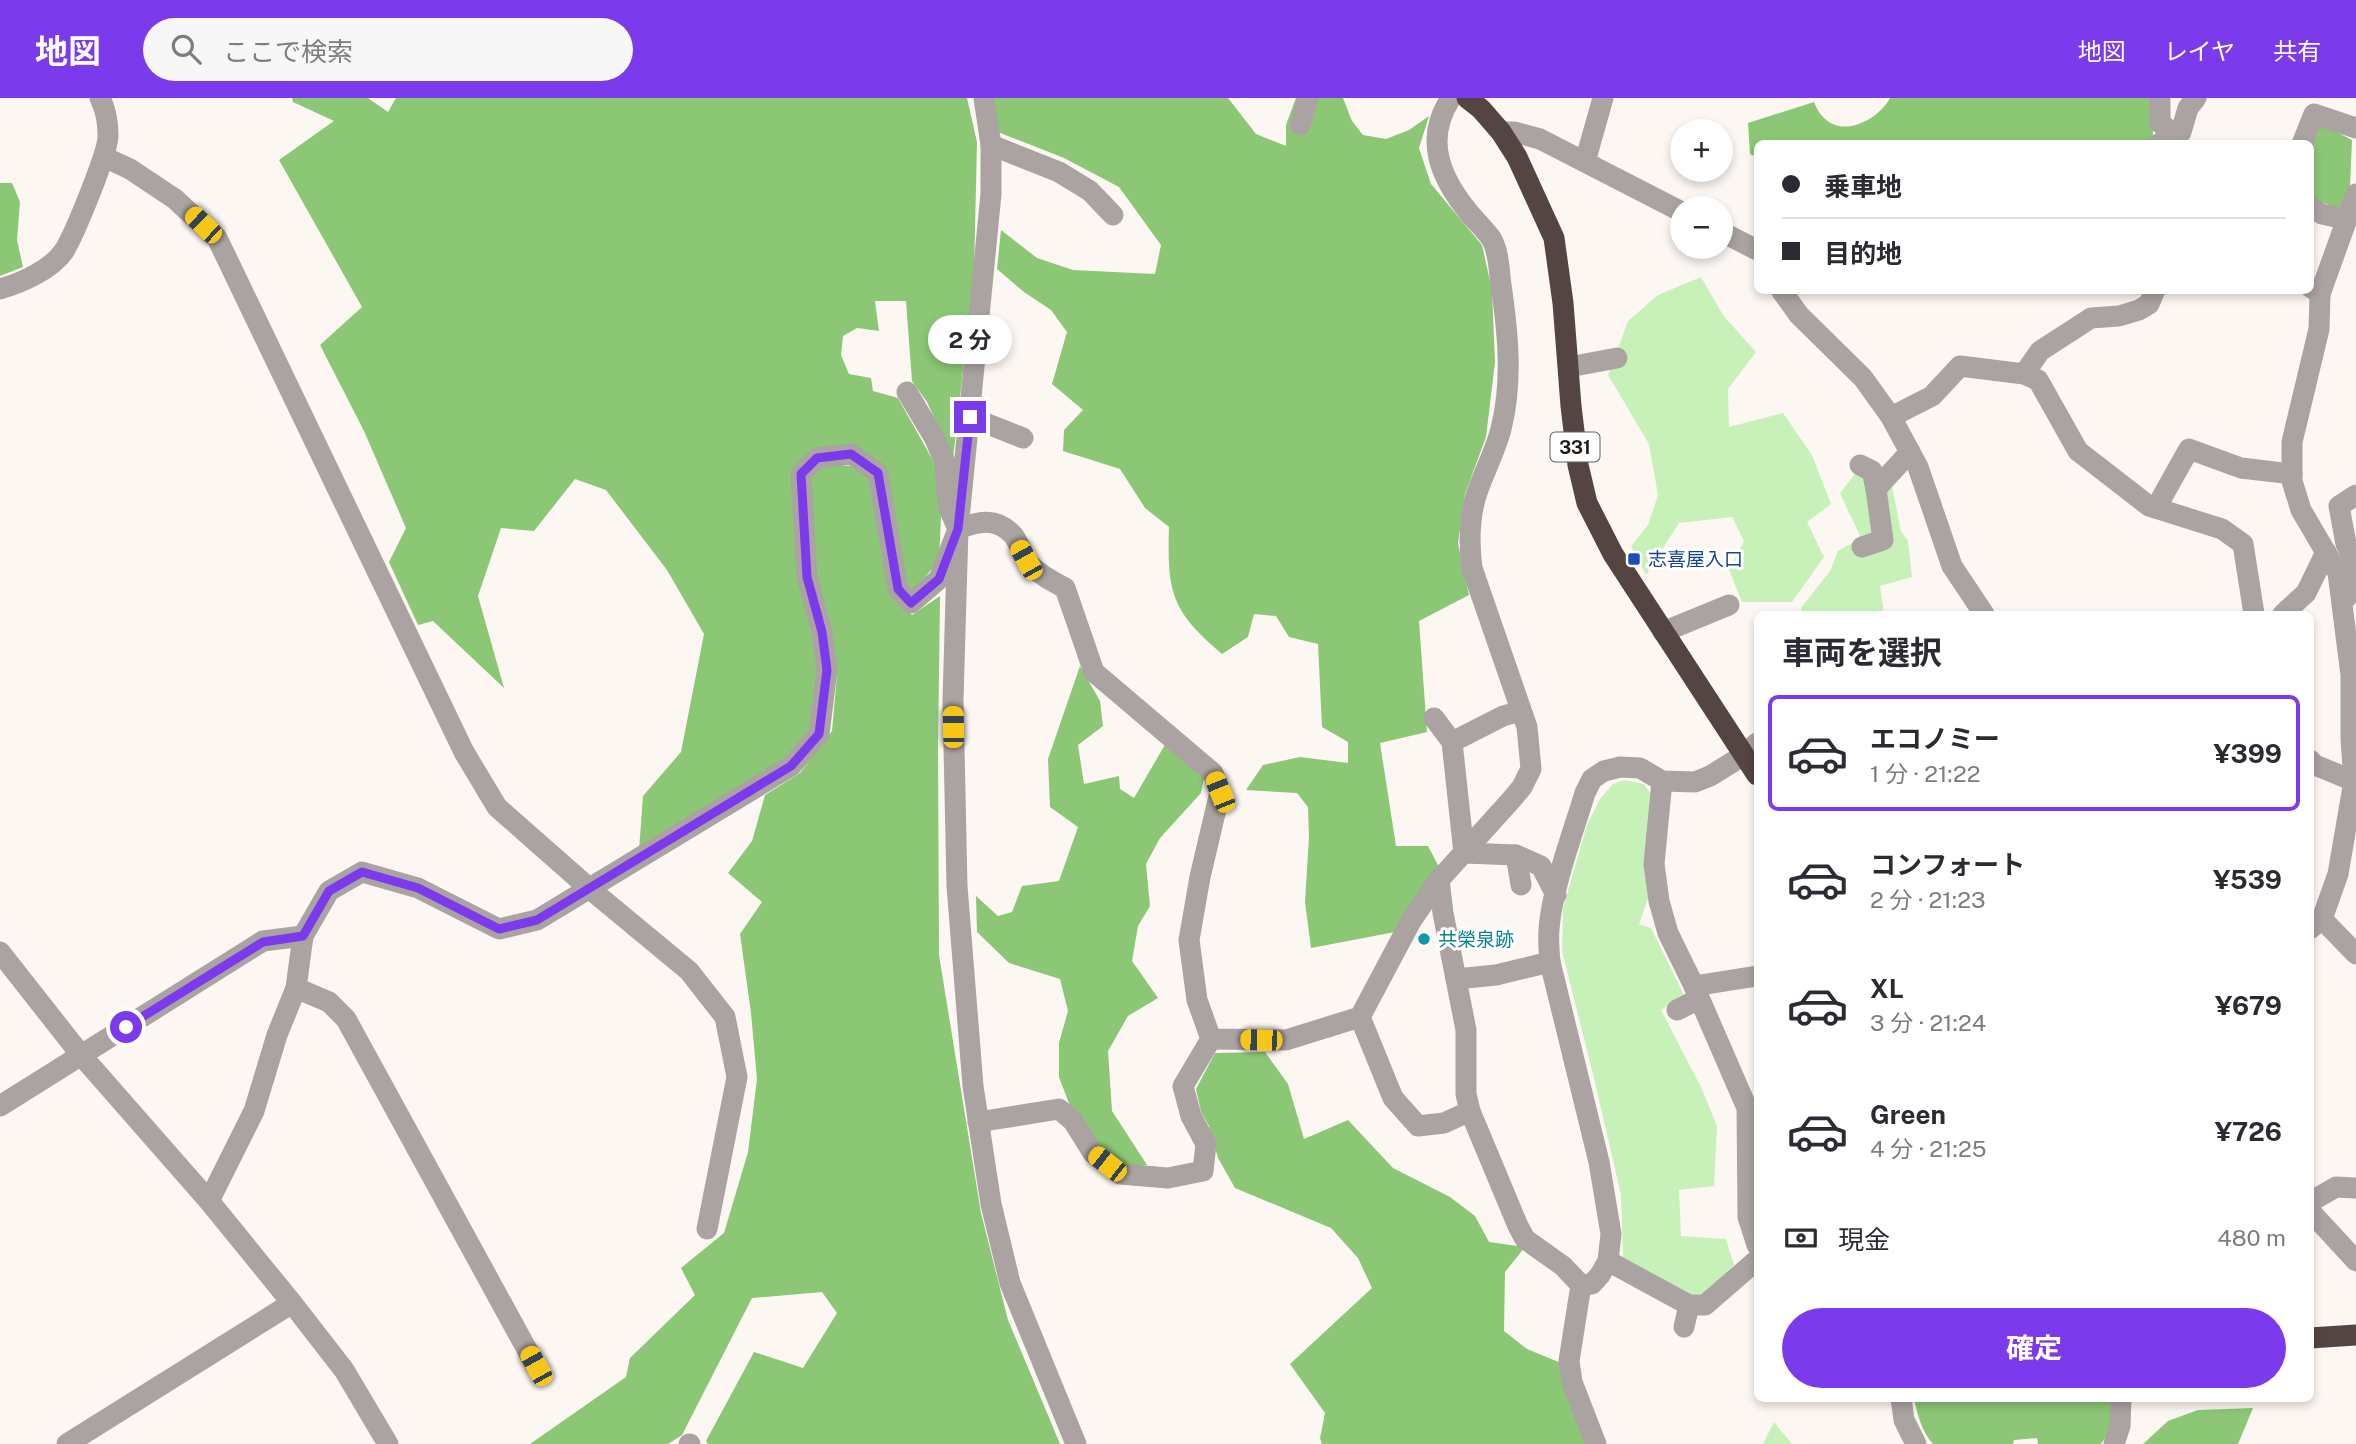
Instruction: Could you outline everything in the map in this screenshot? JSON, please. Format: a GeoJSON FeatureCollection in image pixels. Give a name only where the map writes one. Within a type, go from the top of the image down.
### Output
{"type":"FeatureCollection","features":[{"type":"Feature","properties":{"kind":"highway","name":"331"},"geometry":{"type":"LineString","coordinates":[[1466,98],[1481,109],[1501,132],[1529,180],[1554,238],[1563,303],[1574,443],[1587,503],[1613,554],[1663,632],[1750,749]]}},
{"type":"Feature","properties":{"kind":"highway"},"geometry":{"type":"LineString","coordinates":[[2314,1338],[2356,1335]]}},
{"type":"Feature","properties":{"kind":"street"},"geometry":{"type":"LineString","coordinates":[[0,289],[45,268],[64,252],[104,157],[108,136],[100,98]]}},
{"type":"Feature","properties":{"kind":"street"},"geometry":{"type":"LineString","coordinates":[[984,98],[991,145],[992,194],[958,529],[953,700],[957,886],[973,1086],[990,1204],[1010,1283],[1076,1444]]}},
{"type":"Feature","properties":{"kind":"street"},"geometry":{"type":"LineString","coordinates":[[1300,125],[1308,98]]}},
{"type":"Feature","properties":{"kind":"street"},"geometry":{"type":"LineString","coordinates":[[1211,1039],[1286,1040],[1360,1017],[1410,921],[1439,880],[1522,787],[1531,769],[1527,727],[1472,568],[1469,547],[1476,497],[1501,429],[1507,398],[1509,351],[1498,260],[1492,240],[1449,186],[1438,161],[1437,140],[1442,112],[1451,98]]}},
{"type":"Feature","properties":{"kind":"street"},"geometry":{"type":"LineString","coordinates":[[1585,162],[1604,98]]}},
{"type":"Feature","properties":{"kind":"street"},"geometry":{"type":"LineString","coordinates":[[2160,98],[2160,123],[2166,138],[2182,132],[2188,108],[2196,98]]}},
{"type":"Feature","properties":{"kind":"street"},"geometry":{"type":"LineString","coordinates":[[2304,140],[2314,114],[2356,128]]}},
{"type":"Feature","properties":{"kind":"street"},"geometry":{"type":"LineString","coordinates":[[1501,132],[1514,132],[1540,139],[1670,206]]}},
{"type":"Feature","properties":{"kind":"street"},"geometry":{"type":"LineString","coordinates":[[991,145],[1059,172],[1090,191],[1113,215]]}},
{"type":"Feature","properties":{"kind":"street"},"geometry":{"type":"LineString","coordinates":[[104,157],[130,169],[175,199],[216,239],[464,752],[497,807],[689,971],[725,1017],[737,1077],[707,1228]]}},
{"type":"Feature","properties":{"kind":"street"},"geometry":{"type":"LineString","coordinates":[[2356,194],[2315,290],[2319,329],[2292,442],[2292,474],[2301,510],[2338,573],[2351,675],[2354,731],[2354,805],[2338,874],[2316,924],[2356,954]]}},
{"type":"Feature","properties":{"kind":"street"},"geometry":{"type":"LineString","coordinates":[[2314,209],[2322,214],[2345,219]]}},
{"type":"Feature","properties":{"kind":"street"},"geometry":{"type":"LineString","coordinates":[[1733,238],[1754,248]]}},
{"type":"Feature","properties":{"kind":"street"},"geometry":{"type":"LineString","coordinates":[[1784,294],[1798,316],[1863,378],[1891,417],[1918,467],[1952,566],[1982,611]]}},
{"type":"Feature","properties":{"kind":"street"},"geometry":{"type":"LineString","coordinates":[[2024,374],[2039,351],[2091,318],[2119,316],[2139,310],[2149,304],[2153,294]]}},
{"type":"Feature","properties":{"kind":"street"},"geometry":{"type":"LineString","coordinates":[[1569,367],[1617,358]]}},
{"type":"Feature","properties":{"kind":"street"},"geometry":{"type":"LineString","coordinates":[[1891,417],[1932,396],[1960,366],[2024,374],[2038,380],[2078,450],[2149,506],[2222,529],[2243,544],[2254,611]]}},
{"type":"Feature","properties":{"kind":"street"},"geometry":{"type":"LineString","coordinates":[[209,1201],[254,1111],[276,1035],[296,988],[303,936],[329,891],[362,872],[418,888],[499,929],[537,920],[791,766],[819,734],[827,670],[822,632],[807,577],[801,474],[817,458],[851,454],[878,473],[898,589],[911,603],[939,579],[958,529],[948,506],[945,462],[907,392]]}},
{"type":"Feature","properties":{"kind":"street"},"geometry":{"type":"LineString","coordinates":[[970,417],[1023,438]]}},
{"type":"Feature","properties":{"kind":"street"},"geometry":{"type":"LineString","coordinates":[[2156,508],[2189,449],[2241,468],[2292,474]]}},
{"type":"Feature","properties":{"kind":"street"},"geometry":{"type":"LineString","coordinates":[[1876,489],[1910,452]]}},
{"type":"Feature","properties":{"kind":"street"},"geometry":{"type":"LineString","coordinates":[[1860,465],[1872,471],[1883,541],[1862,547]]}},
{"type":"Feature","properties":{"kind":"street"},"geometry":{"type":"LineString","coordinates":[[2343,613],[2354,561],[2346,544],[2339,506],[2356,495]]}},
{"type":"Feature","properties":{"kind":"street"},"geometry":{"type":"LineString","coordinates":[[958,529],[975,522],[994,522],[1012,535],[1026,560],[1040,575],[1065,588],[1094,672],[1213,774],[1220,792],[1200,877],[1189,940],[1197,1000],[1211,1039]]}},
{"type":"Feature","properties":{"kind":"street"},"geometry":{"type":"LineString","coordinates":[[2286,611],[2306,593],[2326,552]]}},
{"type":"Feature","properties":{"kind":"street"},"geometry":{"type":"LineString","coordinates":[[1663,632],[1729,605]]}},
{"type":"Feature","properties":{"kind":"street"},"geometry":{"type":"LineString","coordinates":[[1452,742],[1503,716],[1521,711]]}},
{"type":"Feature","properties":{"kind":"street"},"geometry":{"type":"LineString","coordinates":[[1434,718],[1452,742],[1464,853]]}},
{"type":"Feature","properties":{"kind":"street"},"geometry":{"type":"LineString","coordinates":[[1581,1285],[1592,1284],[1600,1275],[1608,1261],[1611,1234],[1599,1162],[1549,962],[1549,928],[1585,793],[1592,779],[1604,771],[1620,767],[1640,768],[1662,781],[1695,782],[1710,776],[1750,749]]}},
{"type":"Feature","properties":{"kind":"street"},"geometry":{"type":"LineString","coordinates":[[2314,764],[2354,781]]}},
{"type":"Feature","properties":{"kind":"street"},"geometry":{"type":"LineString","coordinates":[[1662,781],[1654,864],[1659,901],[1668,933],[1747,1108],[1746,1190],[1748,1217],[1754,1236]]}},
{"type":"Feature","properties":{"kind":"street"},"geometry":{"type":"LineString","coordinates":[[1464,853],[1516,855],[1541,866],[1556,895]]}},
{"type":"Feature","properties":{"kind":"street"},"geometry":{"type":"LineString","coordinates":[[1516,855],[1521,885]]}},
{"type":"Feature","properties":{"kind":"street"},"geometry":{"type":"LineString","coordinates":[[1439,880],[1466,1030],[1465,1094],[1470,1111],[1525,1239],[1563,1266],[1581,1285]]}},
{"type":"Feature","properties":{"kind":"street"},"geometry":{"type":"LineString","coordinates":[[0,1106],[263,942],[303,936]]}},
{"type":"Feature","properties":{"kind":"street"},"geometry":{"type":"LineString","coordinates":[[0,952],[81,1055],[209,1201],[292,1303],[344,1370],[388,1444]]}},
{"type":"Feature","properties":{"kind":"street"},"geometry":{"type":"LineString","coordinates":[[1456,979],[1496,975],[1549,962]]}},
{"type":"Feature","properties":{"kind":"street"},"geometry":{"type":"LineString","coordinates":[[1677,1010],[1697,993],[1754,977]]}},
{"type":"Feature","properties":{"kind":"street"},"geometry":{"type":"LineString","coordinates":[[296,988],[329,1002],[346,1019],[536,1366]]}},
{"type":"Feature","properties":{"kind":"street"},"geometry":{"type":"LineString","coordinates":[[1360,1017],[1393,1098],[1418,1126],[1444,1124],[1470,1111]]}},
{"type":"Feature","properties":{"kind":"street"},"geometry":{"type":"LineString","coordinates":[[978,1122],[1059,1109],[1073,1121],[1094,1153],[1120,1174],[1168,1178],[1203,1171],[1206,1144],[1191,1116],[1183,1086],[1211,1039]]}},
{"type":"Feature","properties":{"kind":"street"},"geometry":{"type":"LineString","coordinates":[[2314,1200],[2336,1187],[2356,1188]]}},
{"type":"Feature","properties":{"kind":"street"},"geometry":{"type":"LineString","coordinates":[[2314,1215],[2356,1261]]}},
{"type":"Feature","properties":{"kind":"street"},"geometry":{"type":"LineString","coordinates":[[1608,1261],[1689,1305],[1705,1305],[1754,1263]]}},
{"type":"Feature","properties":{"kind":"street"},"geometry":{"type":"LineString","coordinates":[[1581,1285],[1569,1362],[1572,1382],[1596,1444]]}},
{"type":"Feature","properties":{"kind":"street"},"geometry":{"type":"LineString","coordinates":[[66,1444],[292,1303]]}},
{"type":"Feature","properties":{"kind":"street"},"geometry":{"type":"LineString","coordinates":[[1684,1326],[1689,1305]]}},
{"type":"Feature","properties":{"kind":"street"},"geometry":{"type":"LineString","coordinates":[[1902,1402],[1904,1420],[1916,1444]]}},
{"type":"Feature","properties":{"kind":"street"},"geometry":{"type":"LineString","coordinates":[[2114,1444],[2120,1426],[2121,1402]]}},
{"type":"Feature","properties":{"kind":"green space"},"geometry":{"type":"Polygon","coordinates":[[[292,98],[368,98],[388,112],[396,98],[967,98],[977,142],[974,273],[953,459],[927,402],[912,381],[906,301],[875,301],[879,331],[857,328],[843,336],[841,355],[849,374],[871,378],[873,391],[898,398],[935,464],[941,518],[939,560],[914,591],[907,585],[888,472],[854,447],[794,467],[818,673],[811,731],[786,762],[639,850],[643,796],[681,752],[704,634],[667,570],[606,490],[575,479],[534,531],[501,528],[478,596],[504,688],[433,621],[418,625],[389,562],[406,528],[364,431],[320,345],[362,307],[279,160],[334,121],[293,102],[292,98]]]}},
{"type":"Feature","properties":{"kind":"green space"},"geometry":{"type":"Polygon","coordinates":[[[992,98],[1228,98],[1256,134],[1286,146],[1286,125],[1296,98],[1343,98],[1352,121],[1363,135],[1386,139],[1409,130],[1429,116],[1419,148],[1431,184],[1482,245],[1492,290],[1495,362],[1486,437],[1465,494],[1458,543],[1469,595],[1419,621],[1427,732],[1380,743],[1396,846],[1428,846],[1439,867],[1395,932],[1311,948],[1305,902],[1308,807],[1297,793],[1246,790],[1263,765],[1300,757],[1348,763],[1348,742],[1322,727],[1318,644],[1289,637],[1276,616],[1254,614],[1248,637],[1222,654],[1192,625],[1176,599],[1169,568],[1169,527],[1145,508],[1120,469],[1063,451],[1064,430],[1083,410],[1052,384],[1067,332],[1051,310],[997,269],[1001,230],[1037,258],[1073,270],[1155,274],[1161,245],[1119,187],[1064,158],[998,132],[992,98]]]}},
{"type":"Feature","properties":{"kind":"green space"},"geometry":{"type":"Polygon","coordinates":[[[1890,98],[2153,98],[2153,140],[1754,140],[1754,156],[1750,154],[1748,123],[1814,102],[1831,123],[1850,126],[1869,119],[1885,106],[1890,98]]]}},
{"type":"Feature","properties":{"kind":"green space"},"geometry":{"type":"Polygon","coordinates":[[[2321,124],[2352,140],[2350,187],[2341,210],[2314,198],[2313,140],[2321,124]]]}},
{"type":"Feature","properties":{"kind":"green space"},"geometry":{"type":"Polygon","coordinates":[[[0,183],[12,183],[20,202],[17,240],[23,267],[0,276],[0,183]]]}},
{"type":"Feature","properties":{"kind":"green space"},"geometry":{"type":"Polygon","coordinates":[[[1701,277],[1723,315],[1756,352],[1728,389],[1729,427],[1783,413],[1812,455],[1831,504],[1807,522],[1824,557],[1792,602],[1742,602],[1729,570],[1744,541],[1732,517],[1679,523],[1646,575],[1631,546],[1648,525],[1658,495],[1649,444],[1608,375],[1628,321],[1658,295],[1701,277]]]}},
{"type":"Feature","properties":{"kind":"green space"},"geometry":{"type":"Polygon","coordinates":[[[825,464],[850,466],[875,481],[891,596],[912,615],[940,596],[939,955],[981,1213],[1008,1320],[1060,1444],[708,1444],[706,1441],[754,1352],[803,1368],[837,1313],[822,1292],[752,1298],[682,1435],[668,1444],[530,1444],[626,1377],[630,1358],[695,1295],[681,1268],[724,1233],[748,1152],[757,1079],[740,934],[762,902],[728,873],[752,841],[765,795],[800,773],[832,731],[837,675],[831,631],[816,575],[809,480],[825,464]]]}},
{"type":"Feature","properties":{"kind":"green space"},"geometry":{"type":"Polygon","coordinates":[[[1855,474],[1892,486],[1901,531],[1908,541],[1912,577],[1880,586],[1884,611],[1802,611],[1801,608],[1830,571],[1838,551],[1861,538],[1840,493],[1855,474]]]}},
{"type":"Feature","properties":{"kind":"green space"},"geometry":{"type":"Polygon","coordinates":[[[1080,666],[1100,701],[1103,726],[1078,745],[1084,784],[1119,776],[1120,789],[1134,798],[1166,743],[1204,778],[1201,793],[1160,838],[1146,864],[1150,906],[1138,926],[1132,961],[1158,998],[1128,1016],[1108,1051],[1112,1111],[1147,1165],[1124,1168],[1099,1150],[1070,1106],[1059,1077],[1059,1043],[1068,1011],[1060,979],[1009,963],[977,932],[976,896],[998,916],[1012,912],[1022,886],[1059,881],[1078,827],[1050,807],[1048,759],[1080,666]]]}},
{"type":"Feature","properties":{"kind":"green space"},"geometry":{"type":"Polygon","coordinates":[[[1624,780],[1644,784],[1650,793],[1648,898],[1639,924],[1651,928],[1684,995],[1661,1010],[1702,1089],[1717,1126],[1714,1186],[1679,1190],[1681,1236],[1726,1239],[1734,1265],[1708,1292],[1694,1296],[1623,1257],[1621,1195],[1562,951],[1563,908],[1587,825],[1600,799],[1613,784],[1624,780]]]}},
{"type":"Feature","properties":{"kind":"green space"},"geometry":{"type":"Polygon","coordinates":[[[1265,1052],[1288,1084],[1304,1139],[1348,1120],[1393,1168],[1450,1197],[1475,1216],[1489,1242],[1525,1247],[1505,1272],[1504,1331],[1527,1349],[1561,1363],[1586,1444],[1322,1444],[1320,1438],[1325,1413],[1290,1364],[1372,1288],[1358,1258],[1331,1228],[1235,1188],[1218,1158],[1209,1126],[1201,1112],[1196,1089],[1215,1053],[1265,1052]]]}},
{"type":"Feature","properties":{"kind":"green space"},"geometry":{"type":"Polygon","coordinates":[[[1915,1402],[2113,1402],[2113,1427],[2101,1444],[2038,1444],[2037,1438],[2014,1440],[2013,1444],[1933,1444],[1920,1422],[1915,1402]]]}},
{"type":"Feature","properties":{"kind":"green space"},"geometry":{"type":"Polygon","coordinates":[[[2253,1408],[2238,1444],[2143,1444],[2168,1421],[2198,1410],[2253,1408]]]}},
{"type":"Feature","properties":{"kind":"green space"},"geometry":{"type":"Polygon","coordinates":[[[1774,1422],[1792,1444],[1763,1444],[1774,1422]]]}},
{"type":"Feature","properties":{"kind":"place","name":"志喜屋入口"},"geometry":{"type":"Point","coordinates":[1634,559]}},
{"type":"Feature","properties":{"kind":"place","name":"共榮泉跡"},"geometry":{"type":"Point","coordinates":[1424,939]}},
{"type":"Feature","properties":{"kind":"route"},"geometry":{"type":"LineString","coordinates":[[126,1027],[263,942],[303,936],[329,891],[362,872],[418,888],[499,929],[537,920],[791,766],[819,734],[827,670],[822,632],[807,577],[801,474],[817,458],[851,454],[878,473],[898,589],[911,603],[939,579],[958,529],[970,417]]}}]}
